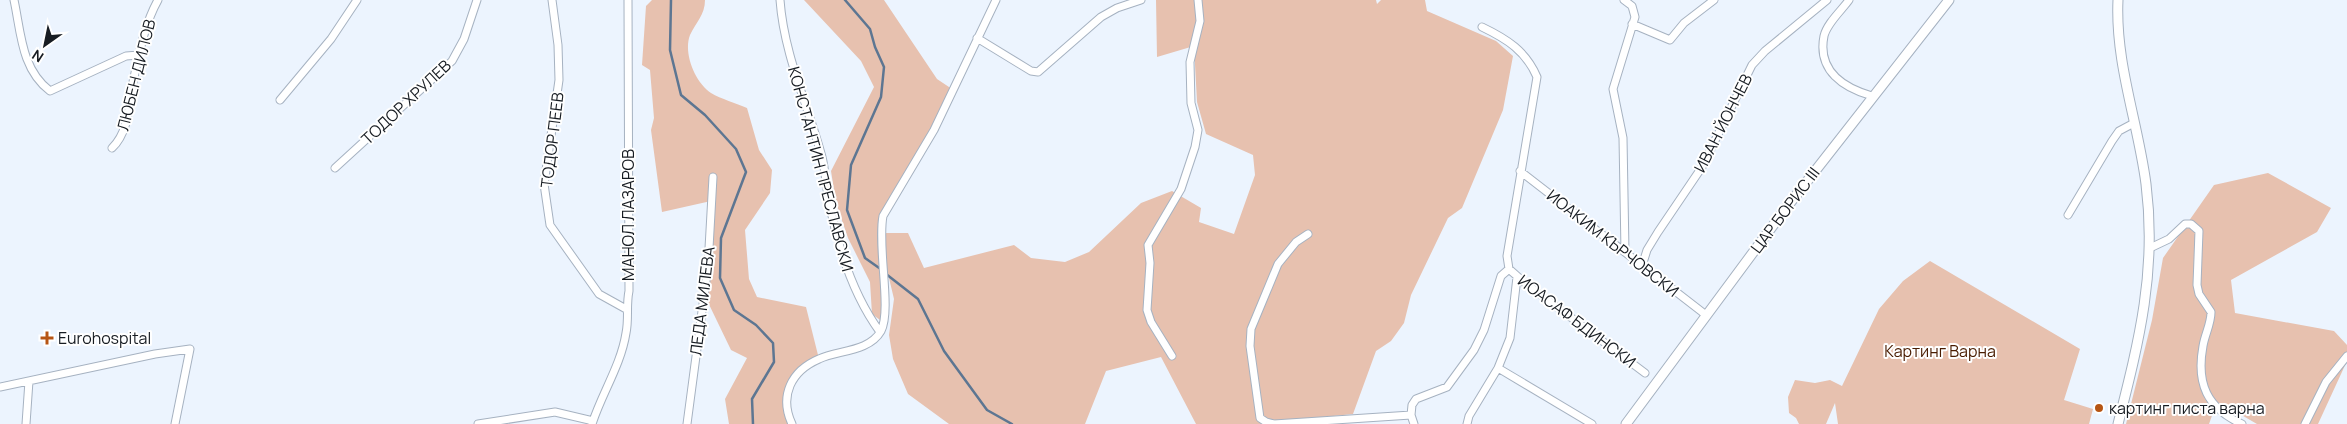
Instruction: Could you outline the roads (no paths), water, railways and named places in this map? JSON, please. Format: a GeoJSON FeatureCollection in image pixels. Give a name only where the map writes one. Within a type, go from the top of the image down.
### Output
{"type":"FeatureCollection","features":[{"type":"Feature","properties":{"kind":"street"},"geometry":{"type":"LineString","coordinates":[[14,0],[21,47],[32,68],[46,88],[54,91],[126,56],[139,55]]}},
{"type":"Feature","properties":{"kind":"street","name":"ЛЮБЕН ДИЛОВ"},"geometry":{"type":"LineString","coordinates":[[112,148],[118,142],[124,128],[139,55],[158,0]]}},
{"type":"Feature","properties":{"kind":"street"},"geometry":{"type":"LineString","coordinates":[[280,100],[331,39],[357,0]]}},
{"type":"Feature","properties":{"kind":"street","name":"ТОДОР ХРУЛЕВ"},"geometry":{"type":"LineString","coordinates":[[335,168],[452,61],[464,39],[478,0]]}},
{"type":"Feature","properties":{"kind":"street","name":"ТОДОР ПЕЕВ"},"geometry":{"type":"LineString","coordinates":[[552,0],[558,45],[559,80],[544,184],[550,225],[599,294],[626,309]]}},
{"type":"Feature","properties":{"kind":"street","name":"МАНОЛ ЛАЗАРОВ"},"geometry":{"type":"LineString","coordinates":[[593,422],[622,351],[627,332],[626,309],[629,291],[628,0]]}},
{"type":"Feature","properties":{"kind":"street","name":"КОНСТАНТИН ПРЕСЛАВСКИ"},"geometry":{"type":"LineString","coordinates":[[780,0],[785,38],[822,159],[830,206],[842,255],[864,310],[880,332]]}},
{"type":"Feature","properties":{"kind":"street"},"geometry":{"type":"LineString","coordinates":[[792,424],[785,397],[790,383],[819,359],[872,341],[880,332],[885,308],[880,232],[883,216],[934,130],[996,0]]}},
{"type":"Feature","properties":{"kind":"street"},"geometry":{"type":"LineString","coordinates":[[977,38],[1031,71],[1038,72],[1102,18],[1117,8],[1141,0]]}},
{"type":"Feature","properties":{"kind":"street"},"geometry":{"type":"LineString","coordinates":[[1172,356],[1151,322],[1147,310],[1150,263],[1148,246],[1181,189],[1195,147],[1198,130],[1191,103],[1190,62],[1200,21],[1198,0]]}},
{"type":"Feature","properties":{"kind":"street"},"geometry":{"type":"LineString","coordinates":[[1624,0],[1632,6],[1634,16],[1613,88],[1623,138],[1626,252]]}},
{"type":"Feature","properties":{"kind":"street"},"geometry":{"type":"LineString","coordinates":[[1632,24],[1670,40],[1684,23],[1714,0]]}},
{"type":"Feature","properties":{"kind":"street","name":"ИВАН ЙОНЧЕВ"},"geometry":{"type":"LineString","coordinates":[[1642,266],[1647,250],[1702,167],[1752,65],[1827,0]]}},
{"type":"Feature","properties":{"kind":"street"},"geometry":{"type":"LineString","coordinates":[[1849,0],[1824,35],[1824,52],[1830,70],[1842,84],[1872,96]]}},
{"type":"Feature","properties":{"kind":"street","name":"ЦАР БОРИС III"},"geometry":{"type":"LineString","coordinates":[[1626,424],[1872,96],[1949,0]]}},
{"type":"Feature","properties":{"kind":"street"},"geometry":{"type":"LineString","coordinates":[[2118,0],[2120,52],[2146,182],[2150,248],[2142,324],[2118,424]]}},
{"type":"Feature","properties":{"kind":"street"},"geometry":{"type":"LineString","coordinates":[[1414,424],[1411,414],[1412,405],[1416,400],[1447,387],[1474,350],[1484,330],[1500,276],[1510,269],[1507,256],[1537,77],[1532,65],[1519,49],[1482,27]]}},
{"type":"Feature","properties":{"kind":"street"},"geometry":{"type":"LineString","coordinates":[[2068,216],[2119,131],[2134,123]]}},
{"type":"Feature","properties":{"kind":"street","name":"ИОАКИМ КЪРЧОВСКИ"},"geometry":{"type":"LineString","coordinates":[[1520,171],[1706,315]]}},
{"type":"Feature","properties":{"kind":"street","name":"ЛЕДА МИЛЕВА"},"geometry":{"type":"LineString","coordinates":[[687,424],[708,266],[713,177]]}},
{"type":"Feature","properties":{"kind":"street"},"geometry":{"type":"LineString","coordinates":[[2150,248],[2169,239],[2185,224],[2191,224],[2199,231],[2197,285],[2199,294],[2211,312],[2201,358],[2202,378],[2206,392],[2215,407],[2229,418],[2242,424]]}},
{"type":"Feature","properties":{"kind":"street"},"geometry":{"type":"LineString","coordinates":[[1308,234],[1296,242],[1278,264],[1251,329],[1251,355],[1260,418],[1274,424],[1411,414]]}},
{"type":"Feature","properties":{"kind":"street","name":"ИОАСАФ БДИНСКИ"},"geometry":{"type":"LineString","coordinates":[[1510,269],[1517,277],[1645,373]]}},
{"type":"Feature","properties":{"kind":"street"},"geometry":{"type":"LineString","coordinates":[[1467,424],[1469,416],[1498,368],[1510,338],[1517,277]]}},
{"type":"Feature","properties":{"kind":"street"},"geometry":{"type":"LineString","coordinates":[[0,387],[155,354],[190,349],[175,424]]}},
{"type":"Feature","properties":{"kind":"street"},"geometry":{"type":"LineString","coordinates":[[2305,424],[2326,382],[2347,356]]}},
{"type":"Feature","properties":{"kind":"street"},"geometry":{"type":"LineString","coordinates":[[1498,368],[1592,424]]}},
{"type":"Feature","properties":{"kind":"street"},"geometry":{"type":"LineString","coordinates":[[26,424],[29,381]]}},
{"type":"Feature","properties":{"kind":"street"},"geometry":{"type":"LineString","coordinates":[[478,424],[555,412],[593,422]]}},
{"type":"Feature","properties":{"kind":"waterway"},"geometry":{"type":"LineString","coordinates":[[671,0],[670,50],[681,95],[705,115],[736,149],[746,172],[721,238],[720,278],[734,310],[756,325],[773,343],[774,362],[752,399],[753,424]]}},
{"type":"Feature","properties":{"kind":"waterway"},"geometry":{"type":"LineString","coordinates":[[845,0],[870,29],[875,47],[884,67],[881,97],[851,165],[847,210],[865,258],[882,270]]}},
{"type":"Feature","properties":{"kind":"waterway"},"geometry":{"type":"LineString","coordinates":[[886,274],[918,299],[944,351],[987,410],[1012,424]]}},
{"type":"Feature","properties":{"kind":"place","name":"Eurohospital"},"geometry":{"type":"Point","coordinates":[47,338]}},
{"type":"Feature","properties":{"kind":"place","name":"картинг писта варна"},"geometry":{"type":"Point","coordinates":[2099,408]}},
{"type":"Feature","properties":{"kind":"park label","name":"Картинг Варна"},"geometry":{"type":"Point","coordinates":[1940,351]}}]}
